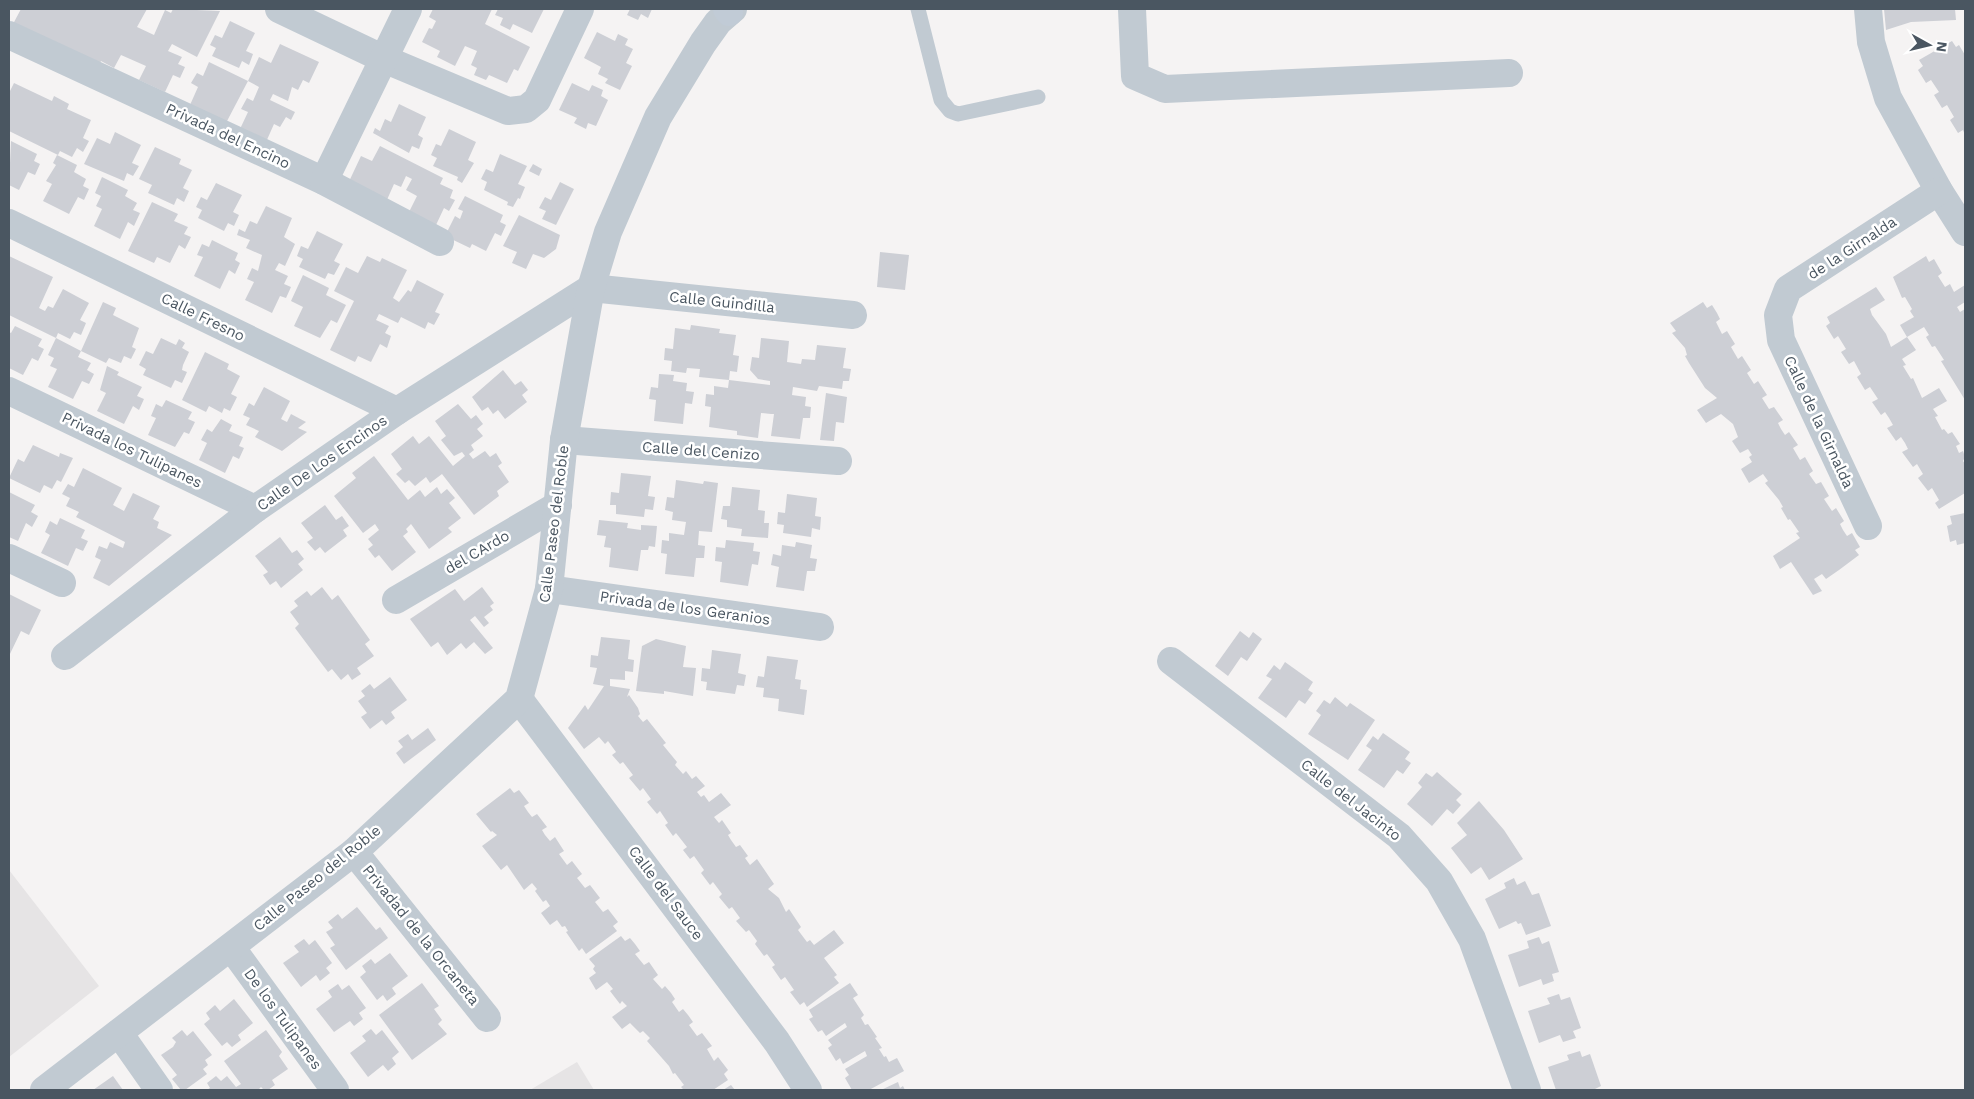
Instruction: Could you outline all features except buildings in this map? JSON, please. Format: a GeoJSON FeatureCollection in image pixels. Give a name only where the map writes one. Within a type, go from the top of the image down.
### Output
{"type":"FeatureCollection","features":[{"type":"Feature","properties":{"kind":"street"},"geometry":{"type":"LineString","coordinates":[[280,9],[384,59],[508,112],[526,109],[537,100],[580,9]]}},
{"type":"Feature","properties":{"kind":"street"},"geometry":{"type":"LineString","coordinates":[[324,181],[408,9]]}},
{"type":"Feature","properties":{"kind":"street"},"geometry":{"type":"LineString","coordinates":[[1132,9],[1135,76],[1165,88],[1509,72]]}},
{"type":"Feature","properties":{"kind":"street"},"geometry":{"type":"LineString","coordinates":[[1868,9],[1871,42],[1888,98],[1939,191],[1965,232]]}},
{"type":"Feature","properties":{"kind":"street","name":"Calle Paseo del Roble"},"geometry":{"type":"LineString","coordinates":[[44,1090],[354,852],[520,699],[549,589],[564,440],[591,288],[608,232],[658,117],[703,42],[730,10]]}},
{"type":"Feature","properties":{"kind":"street","name":"Privada del Encino"},"geometry":{"type":"LineString","coordinates":[[9,35],[324,181],[440,242]]}},
{"type":"Feature","properties":{"kind":"street","name":"de la Girnalda"},"geometry":{"type":"LineString","coordinates":[[1778,315],[1788,289],[1939,191]]}},
{"type":"Feature","properties":{"kind":"street","name":"Calle Fresno"},"geometry":{"type":"LineString","coordinates":[[9,223],[397,411]]}},
{"type":"Feature","properties":{"kind":"street","name":"Calle Guindilla"},"geometry":{"type":"LineString","coordinates":[[591,288],[853,315]]}},
{"type":"Feature","properties":{"kind":"street","name":"Calle De Los Encinos"},"geometry":{"type":"LineString","coordinates":[[65,656],[255,509],[397,411],[591,288]]}},
{"type":"Feature","properties":{"kind":"street","name":"Calle de la Girnalda"},"geometry":{"type":"LineString","coordinates":[[1778,315],[1780,340],[1868,526]]}},
{"type":"Feature","properties":{"kind":"street","name":"Privada los Tulipanes"},"geometry":{"type":"LineString","coordinates":[[9,390],[255,509]]}},
{"type":"Feature","properties":{"kind":"street","name":"Calle del Cenizo"},"geometry":{"type":"LineString","coordinates":[[564,440],[838,461]]}},
{"type":"Feature","properties":{"kind":"street","name":"del CArdo"},"geometry":{"type":"LineString","coordinates":[[396,600],[558,504]]}},
{"type":"Feature","properties":{"kind":"street"},"geometry":{"type":"LineString","coordinates":[[9,558],[62,583]]}},
{"type":"Feature","properties":{"kind":"street","name":"Privada de los Geranios"},"geometry":{"type":"LineString","coordinates":[[549,589],[820,627]]}},
{"type":"Feature","properties":{"kind":"street","name":"Calle del Jacinto"},"geometry":{"type":"LineString","coordinates":[[1171,661],[1400,836],[1439,881],[1472,939],[1527,1090]]}},
{"type":"Feature","properties":{"kind":"street","name":"Calle del Sauce"},"geometry":{"type":"LineString","coordinates":[[520,699],[777,1042],[808,1090]]}},
{"type":"Feature","properties":{"kind":"street","name":"Privadad de la Orcaneta"},"geometry":{"type":"LineString","coordinates":[[354,852],[487,1018]]}},
{"type":"Feature","properties":{"kind":"street","name":"De los Tulipanes"},"geometry":{"type":"LineString","coordinates":[[231,947],[335,1090]]}},
{"type":"Feature","properties":{"kind":"street"},"geometry":{"type":"LineString","coordinates":[[119,1033],[159,1090]]}},
{"type":"Feature","properties":{"kind":"lane"},"geometry":{"type":"LineString","coordinates":[[918,9],[941,100],[950,110],[958,114],[1038,97]]}},
{"type":"Feature","properties":{"kind":"shaded area"},"geometry":{"type":"Polygon","coordinates":[[[9,870],[99,986],[9,1057],[9,870]]]}},
{"type":"Feature","properties":{"kind":"shaded area"},"geometry":{"type":"Polygon","coordinates":[[[577,1062],[594,1090],[530,1090],[577,1062]]]}}]}
